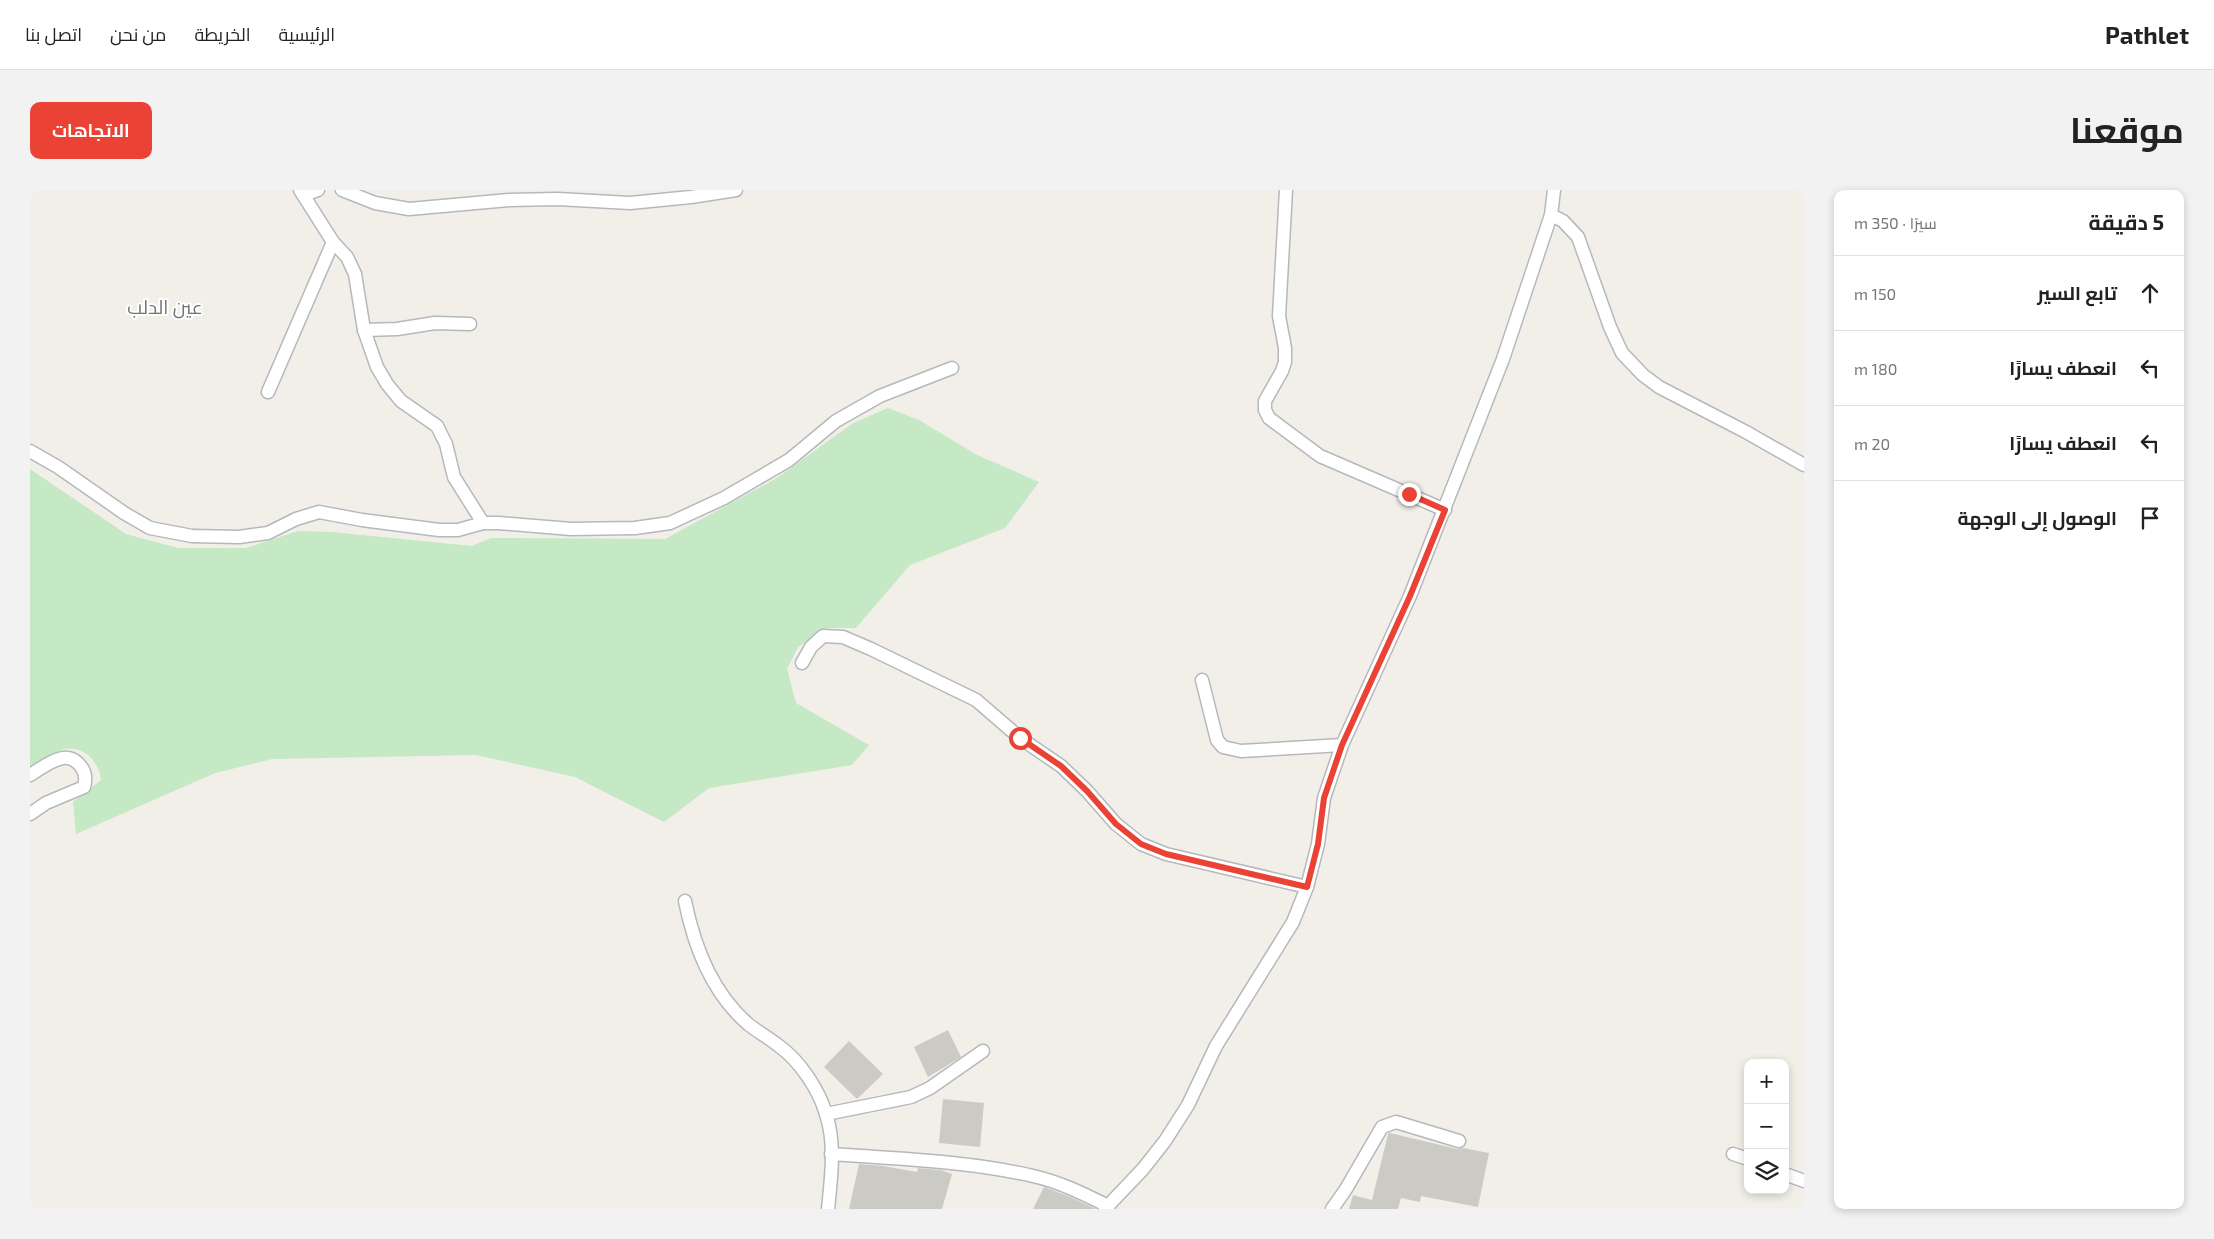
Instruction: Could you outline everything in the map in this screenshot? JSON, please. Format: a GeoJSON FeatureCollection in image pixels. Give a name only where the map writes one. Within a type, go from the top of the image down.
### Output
{"type":"FeatureCollection","features":[{"type":"Feature","properties":{"kind":"street"},"geometry":{"type":"LineString","coordinates":[[318,190],[303,192],[333,242],[346,257],[355,274],[364,330],[377,367],[390,389],[400,401],[437,426],[446,444],[454,477],[484,523]]}},
{"type":"Feature","properties":{"kind":"street"},"geometry":{"type":"LineString","coordinates":[[342,190],[375,203],[409,209],[509,200],[558,199],[630,203],[736,190]]}},
{"type":"Feature","properties":{"kind":"street"},"geometry":{"type":"LineString","coordinates":[[1286,190],[1279,316],[1284,348],[1284,362],[1282,372],[1265,401],[1265,410],[1269,418],[1276,424],[1320,456],[1445,510]]}},
{"type":"Feature","properties":{"kind":"street"},"geometry":{"type":"LineString","coordinates":[[831,1154],[943,1162],[1034,1176],[1060,1184],[1106,1208],[1143,1169],[1165,1141],[1188,1105],[1216,1046],[1293,922],[1307,887],[1318,844],[1324,798],[1342,745],[1410,596],[1503,359],[1551,215],[1554,190]]}},
{"type":"Feature","properties":{"kind":"street"},"geometry":{"type":"LineString","coordinates":[[1551,215],[1563,220],[1578,237],[1610,326],[1622,353],[1643,374],[1659,388],[1746,432],[1804,465]]}},
{"type":"Feature","properties":{"kind":"street"},"geometry":{"type":"LineString","coordinates":[[268,392],[333,242]]}},
{"type":"Feature","properties":{"kind":"street"},"geometry":{"type":"LineString","coordinates":[[364,330],[397,329],[435,323],[470,324]]}},
{"type":"Feature","properties":{"kind":"street"},"geometry":{"type":"LineString","coordinates":[[30,451],[58,467],[124,513],[150,528],[192,536],[239,537],[268,533],[319,512],[362,520],[439,530],[458,530],[484,523],[572,529],[635,528],[670,523],[724,498],[789,460],[836,421],[880,396],[952,368]]}},
{"type":"Feature","properties":{"kind":"street"},"geometry":{"type":"LineString","coordinates":[[802,662],[810,647],[823,636],[843,637],[871,649],[976,700],[1020,738],[1061,766],[1087,791],[1116,824],[1141,844],[1166,854],[1307,887]]}},
{"type":"Feature","properties":{"kind":"street"},"geometry":{"type":"LineString","coordinates":[[1202,680],[1217,740],[1223,747],[1240,751],[1342,745]]}},
{"type":"Feature","properties":{"kind":"street"},"geometry":{"type":"LineString","coordinates":[[30,775],[61,758],[68,757],[74,759],[83,769],[86,781],[84,787],[46,803],[30,814]]}},
{"type":"Feature","properties":{"kind":"street"},"geometry":{"type":"LineString","coordinates":[[685,901],[692,933],[711,978],[748,1023],[781,1047],[795,1061],[814,1089],[826,1114],[831,1154],[828,1209]]}},
{"type":"Feature","properties":{"kind":"street"},"geometry":{"type":"LineString","coordinates":[[826,1114],[911,1097],[930,1088],[983,1051]]}},
{"type":"Feature","properties":{"kind":"street"},"geometry":{"type":"LineString","coordinates":[[1332,1209],[1346,1189],[1382,1127],[1396,1122],[1459,1141]]}},
{"type":"Feature","properties":{"kind":"street"},"geometry":{"type":"LineString","coordinates":[[1733,1154],[1744,1158]]}},
{"type":"Feature","properties":{"kind":"street"},"geometry":{"type":"LineString","coordinates":[[1789,1175],[1804,1181]]}},
{"type":"Feature","properties":{"kind":"green space"},"geometry":{"type":"Polygon","coordinates":[[[888,408],[919,420],[977,455],[1039,482],[1005,528],[910,565],[856,628],[826,628],[798,647],[787,669],[796,703],[869,745],[852,765],[709,788],[664,822],[575,777],[476,755],[272,759],[215,773],[76,834],[73,802],[101,780],[97,765],[87,754],[74,749],[66,749],[54,753],[30,767],[30,469],[126,534],[178,548],[246,548],[298,531],[332,532],[472,546],[491,538],[665,539],[777,478],[853,423],[888,408]]]}},
{"type":"Feature","properties":{"kind":"building"},"geometry":{"type":"Polygon","coordinates":[[[948,1030],[961,1057],[928,1077],[914,1047],[948,1030]]]}},
{"type":"Feature","properties":{"kind":"building"},"geometry":{"type":"Polygon","coordinates":[[[849,1041],[883,1074],[857,1099],[824,1067],[849,1041]]]}},
{"type":"Feature","properties":{"kind":"building"},"geometry":{"type":"Polygon","coordinates":[[[943,1099],[984,1103],[980,1147],[939,1143],[943,1099]]]}},
{"type":"Feature","properties":{"kind":"building"},"geometry":{"type":"Polygon","coordinates":[[[1388,1134],[1457,1149],[1463,1148],[1489,1153],[1478,1207],[1421,1196],[1420,1202],[1401,1198],[1398,1209],[1349,1209],[1353,1195],[1372,1200],[1388,1134]]]}},
{"type":"Feature","properties":{"kind":"building"},"geometry":{"type":"Polygon","coordinates":[[[859,1164],[917,1172],[918,1168],[941,1170],[952,1174],[942,1209],[849,1209],[859,1164]]]}},
{"type":"Feature","properties":{"kind":"building"},"geometry":{"type":"Polygon","coordinates":[[[1044,1187],[1068,1196],[1096,1209],[1033,1209],[1044,1187]]]}},
{"type":"Feature","properties":{"kind":"district","name":"عين الدلب"},"geometry":{"type":"Point","coordinates":[165,307]}},
{"type":"Feature","properties":{"kind":"route"},"geometry":{"type":"LineString","coordinates":[[1020,738],[1061,766],[1087,791],[1116,824],[1141,844],[1166,854],[1307,887],[1318,844],[1324,798],[1342,745],[1410,596],[1445,510],[1409,494]]}}]}
